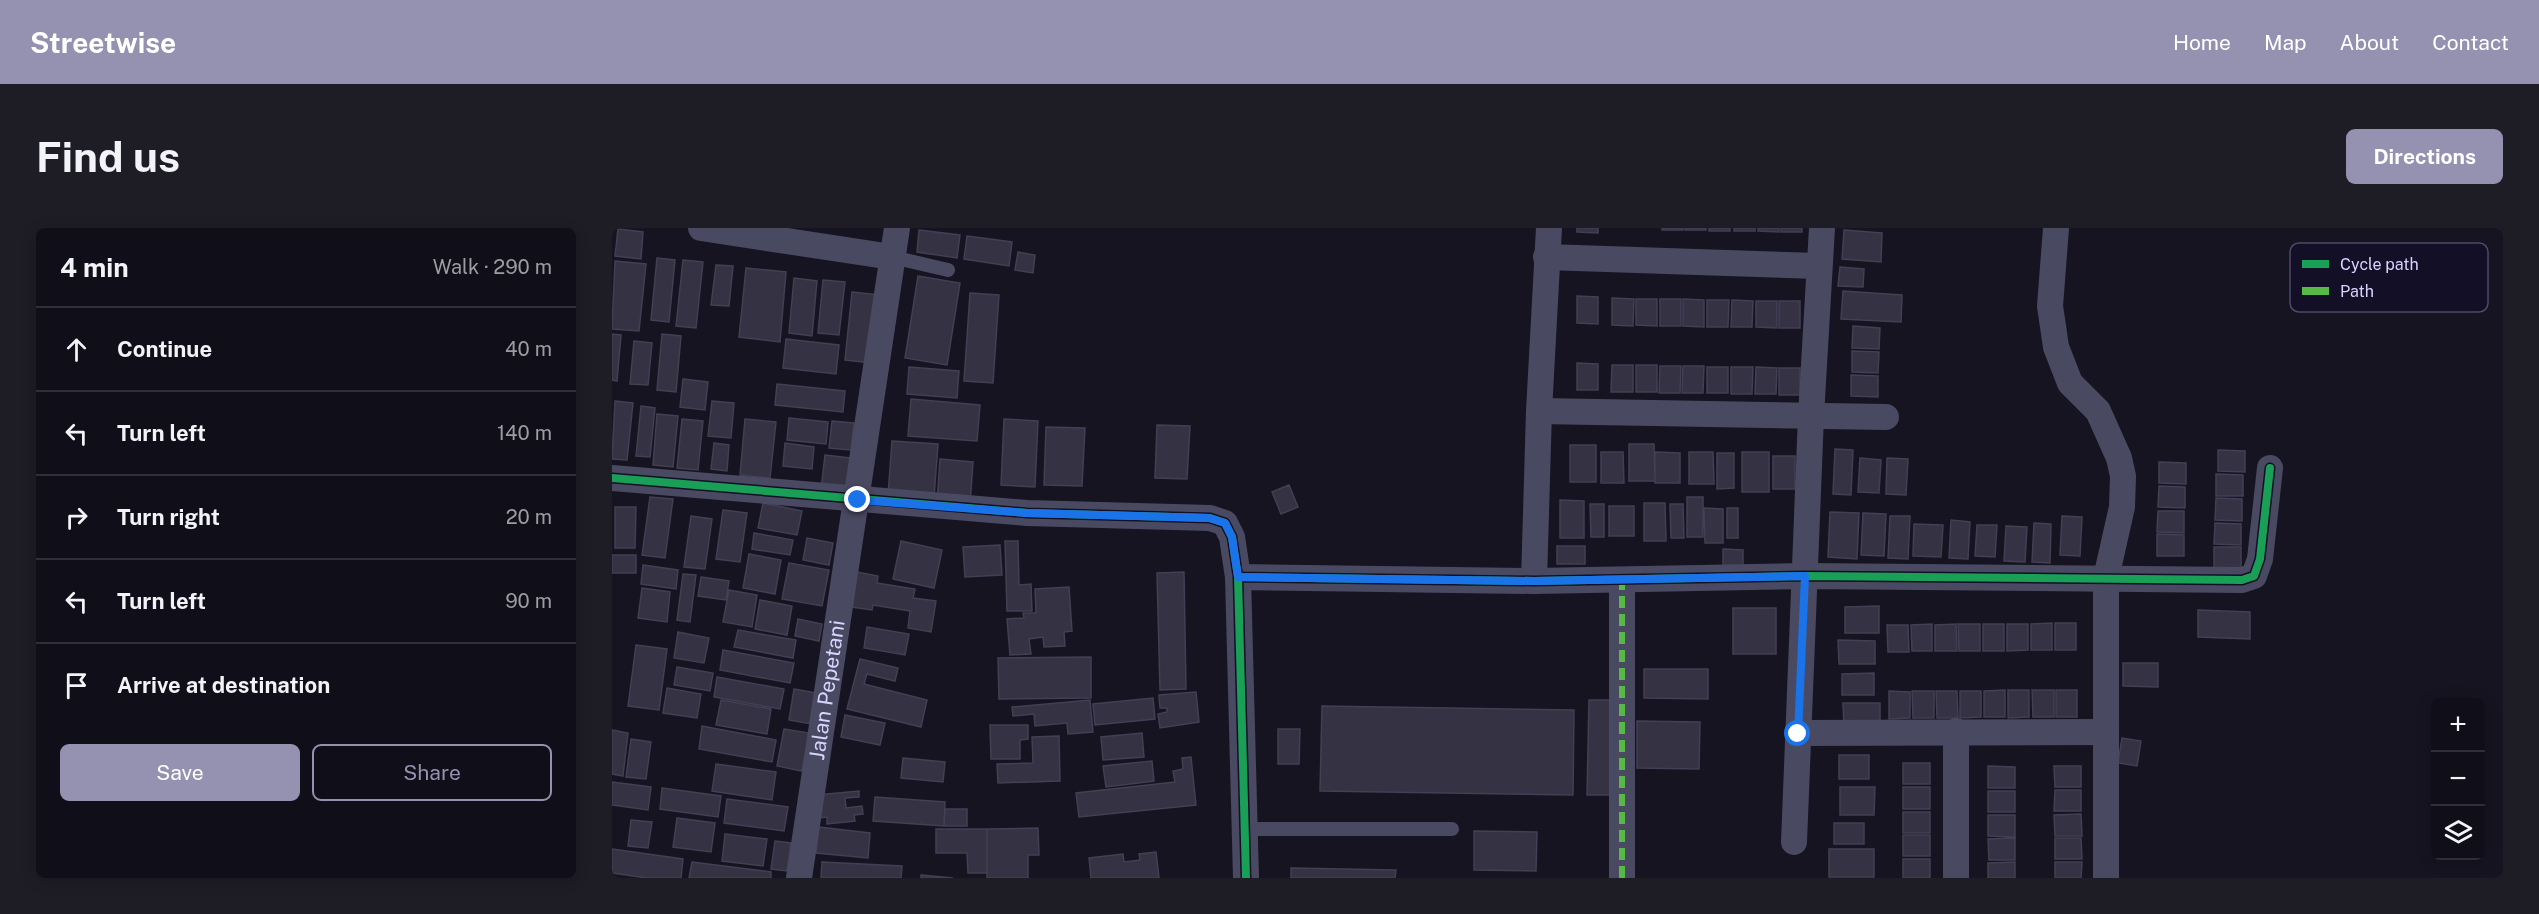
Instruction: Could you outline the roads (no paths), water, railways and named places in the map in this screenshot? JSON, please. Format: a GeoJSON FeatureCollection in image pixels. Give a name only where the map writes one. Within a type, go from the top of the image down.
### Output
{"type":"FeatureCollection","features":[{"type":"Feature","properties":{"kind":"street"},"geometry":{"type":"LineString","coordinates":[[701,228],[892,257]]}},
{"type":"Feature","properties":{"kind":"street","name":"Jalan Pepetani"},"geometry":{"type":"LineString","coordinates":[[799,878],[858,500],[897,228]]}},
{"type":"Feature","properties":{"kind":"street"},"geometry":{"type":"LineString","coordinates":[[1534,581],[1539,411],[1549,228]]}},
{"type":"Feature","properties":{"kind":"street"},"geometry":{"type":"LineString","coordinates":[[1794,843],[1811,416],[1822,228]]}},
{"type":"Feature","properties":{"kind":"street"},"geometry":{"type":"LineString","coordinates":[[2056,228],[2050,306],[2056,347],[2070,383],[2098,411],[2119,458],[2123,476],[2122,507],[2106,578],[2106,878]]}},
{"type":"Feature","properties":{"kind":"street"},"geometry":{"type":"LineString","coordinates":[[1546,257],[1819,266]]}},
{"type":"Feature","properties":{"kind":"street"},"geometry":{"type":"LineString","coordinates":[[1539,411],[1886,417]]}},
{"type":"Feature","properties":{"kind":"street"},"geometry":{"type":"LineString","coordinates":[[1238,577],[1534,581],[1805,576],[2242,580],[2254,576],[2260,559],[2270,468]]}},
{"type":"Feature","properties":{"kind":"street"},"geometry":{"type":"LineString","coordinates":[[612,478],[1027,513],[1209,518],[1225,523],[1232,537],[1238,577],[1246,878]]}},
{"type":"Feature","properties":{"kind":"street"},"geometry":{"type":"LineString","coordinates":[[1622,580],[1622,878]]}},
{"type":"Feature","properties":{"kind":"street"},"geometry":{"type":"LineString","coordinates":[[1798,734],[1956,731],[2105,732]]}},
{"type":"Feature","properties":{"kind":"street"},"geometry":{"type":"LineString","coordinates":[[1956,731],[1956,878]]}},
{"type":"Feature","properties":{"kind":"lane"},"geometry":{"type":"LineString","coordinates":[[892,257],[948,270]]}},
{"type":"Feature","properties":{"kind":"lane"},"geometry":{"type":"LineString","coordinates":[[1244,829],[1452,829]]}}]}
